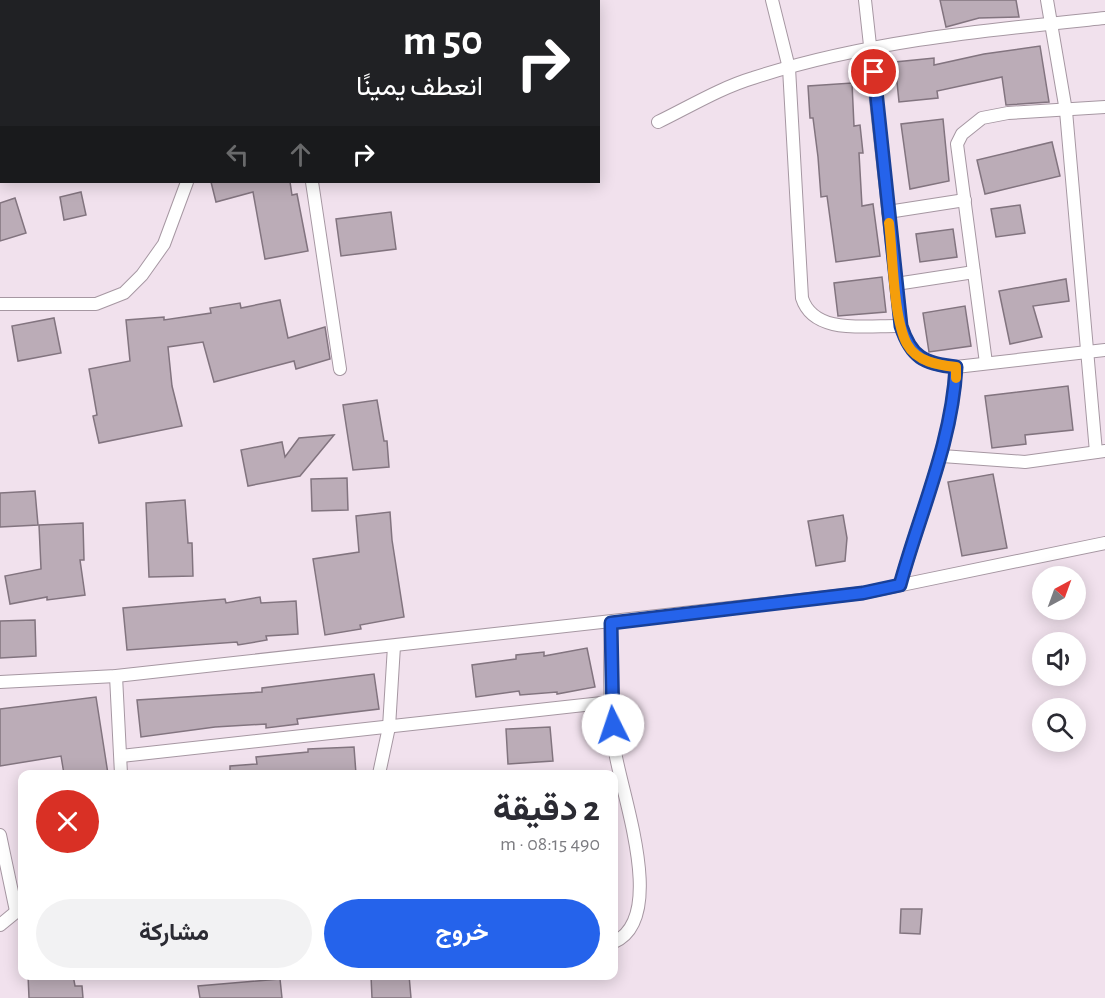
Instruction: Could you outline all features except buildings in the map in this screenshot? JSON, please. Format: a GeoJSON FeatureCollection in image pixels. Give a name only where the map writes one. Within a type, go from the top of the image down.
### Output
{"type":"FeatureCollection","features":[{"type":"Feature","properties":{"kind":"street"},"geometry":{"type":"LineString","coordinates":[[771,0],[789,68],[800,264],[806,308],[814,317],[827,324],[901,326]]}},
{"type":"Feature","properties":{"kind":"street"},"geometry":{"type":"LineString","coordinates":[[865,0],[901,326],[908,346],[921,359],[937,365],[956,367],[1105,350]]}},
{"type":"Feature","properties":{"kind":"street"},"geometry":{"type":"LineString","coordinates":[[942,456],[1025,462],[1101,452],[1087,352],[1066,111],[1047,0]]}},
{"type":"Feature","properties":{"kind":"street"},"geometry":{"type":"LineString","coordinates":[[658,122],[753,78],[831,55],[1105,18]]}},
{"type":"Feature","properties":{"kind":"street"},"geometry":{"type":"LineString","coordinates":[[986,363],[957,144],[962,134],[982,118],[1008,113],[1105,107]]}},
{"type":"Feature","properties":{"kind":"street"},"geometry":{"type":"LineString","coordinates":[[0,304],[96,304],[124,293],[142,275],[164,244],[187,183]]}},
{"type":"Feature","properties":{"kind":"street"},"geometry":{"type":"LineString","coordinates":[[312,183],[340,369]]}},
{"type":"Feature","properties":{"kind":"street"},"geometry":{"type":"LineString","coordinates":[[888,212],[965,200]]}},
{"type":"Feature","properties":{"kind":"street"},"geometry":{"type":"LineString","coordinates":[[896,284],[974,272]]}},
{"type":"Feature","properties":{"kind":"street"},"geometry":{"type":"LineString","coordinates":[[900,585],[942,456],[954,400],[956,367]]}},
{"type":"Feature","properties":{"kind":"street"},"geometry":{"type":"LineString","coordinates":[[0,682],[116,676],[394,646],[510,630],[611,623],[863,593],[1105,543]]}},
{"type":"Feature","properties":{"kind":"street"},"geometry":{"type":"LineString","coordinates":[[611,623],[611,702],[614,747],[638,851],[639,899],[633,928],[624,938],[618,940]]}},
{"type":"Feature","properties":{"kind":"street"},"geometry":{"type":"LineString","coordinates":[[380,770],[389,727],[394,646]]}},
{"type":"Feature","properties":{"kind":"street"},"geometry":{"type":"LineString","coordinates":[[116,676],[121,770]]}},
{"type":"Feature","properties":{"kind":"street"},"geometry":{"type":"LineString","coordinates":[[121,756],[611,702]]}},
{"type":"Feature","properties":{"kind":"street"},"geometry":{"type":"LineString","coordinates":[[0,834],[18,905]]}},
{"type":"Feature","properties":{"kind":"street"},"geometry":{"type":"LineString","coordinates":[[0,925],[18,910]]}},
{"type":"Feature","properties":{"kind":"slow traffic"},"geometry":{"type":"LineString","coordinates":[[889,223],[901,326],[908,346],[921,359],[937,365],[956,367],[956,378]]}},
{"type":"Feature","properties":{"kind":"route"},"geometry":{"type":"LineString","coordinates":[[613,725],[610,675],[611,623],[863,593],[900,585],[942,456],[954,400],[956,367],[937,365],[921,359],[908,346],[901,326],[874,72]]}}]}
